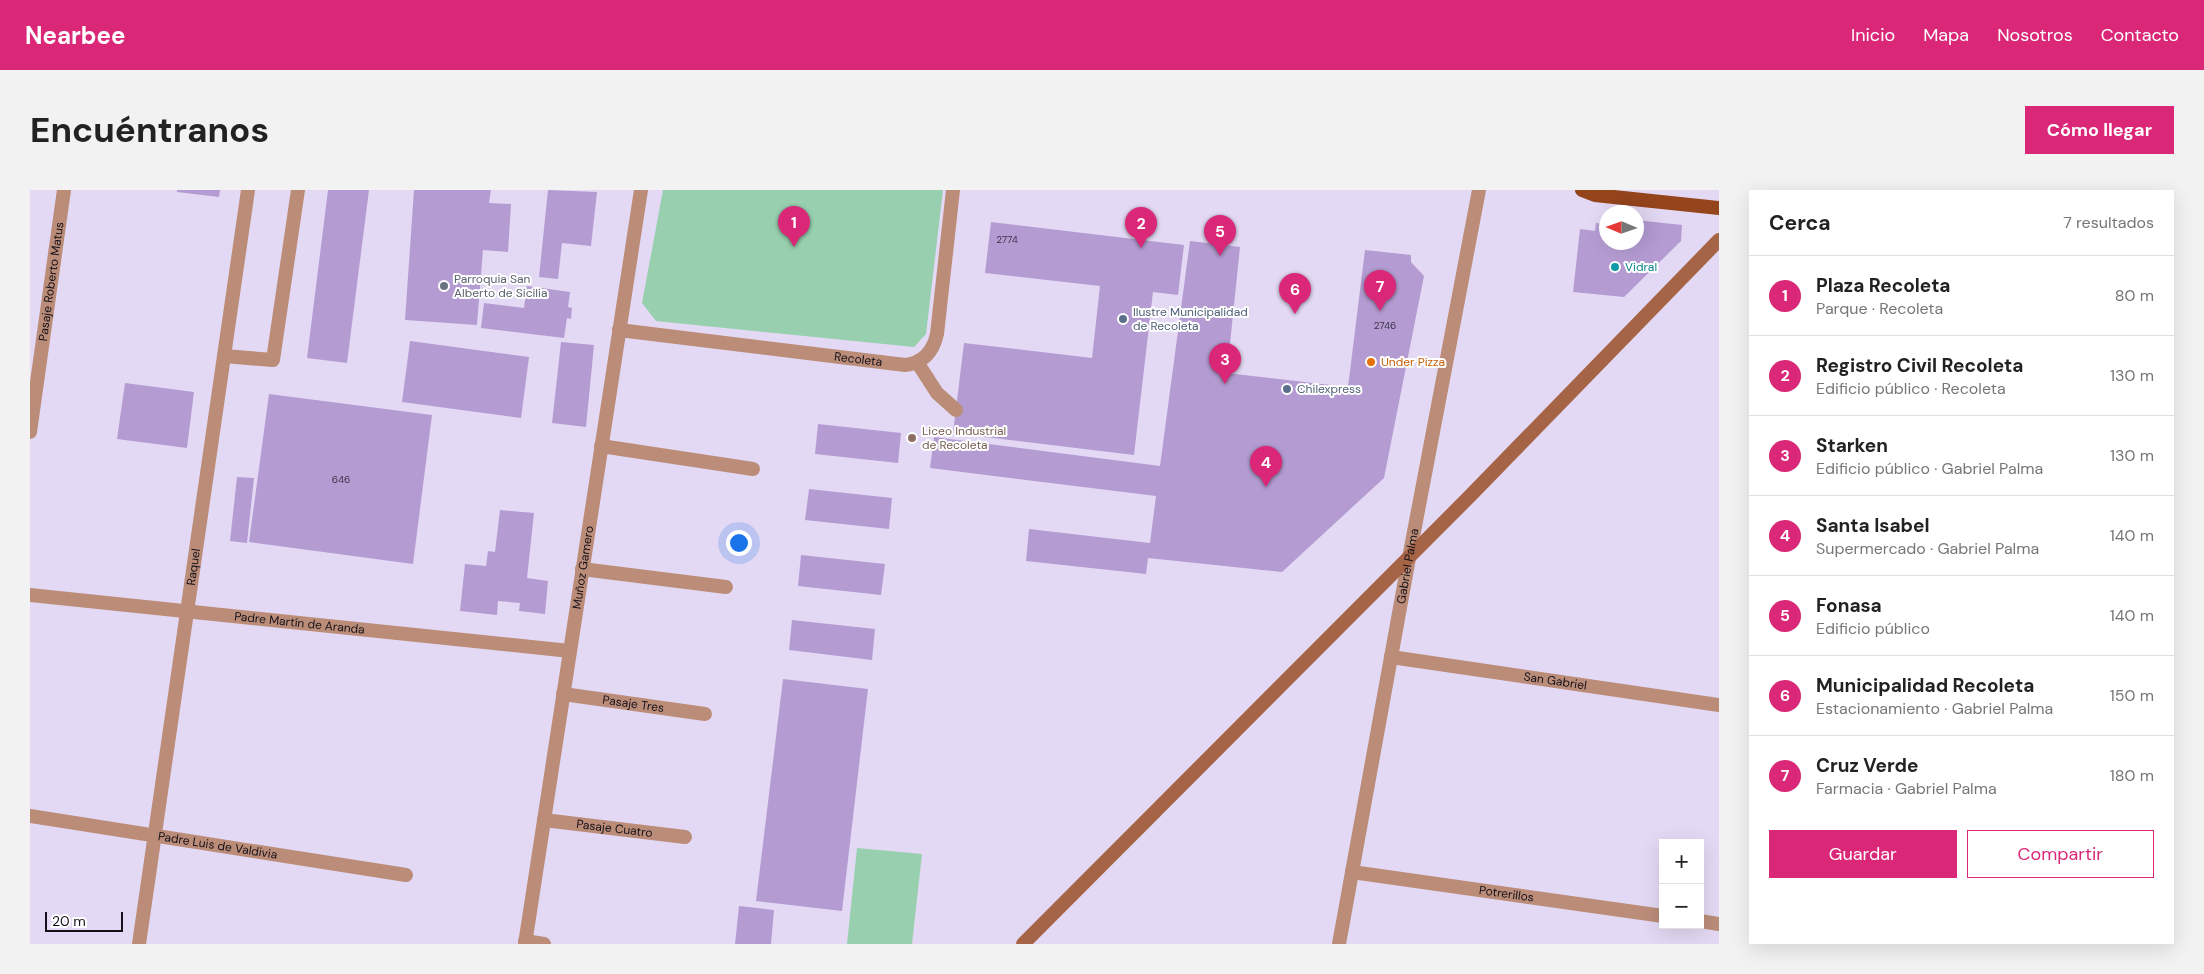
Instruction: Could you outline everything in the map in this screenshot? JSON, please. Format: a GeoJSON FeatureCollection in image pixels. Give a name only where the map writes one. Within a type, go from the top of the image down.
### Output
{"type":"FeatureCollection","features":[{"type":"Feature","properties":{"kind":"main road"},"geometry":{"type":"LineString","coordinates":[[1582,190],[1595,195],[1719,208]]}},
{"type":"Feature","properties":{"kind":"main road"},"geometry":{"type":"LineString","coordinates":[[1023,944],[1409,558],[1719,240]]}},
{"type":"Feature","properties":{"kind":"street","name":"Pasaje Roberto Matus"},"geometry":{"type":"LineString","coordinates":[[30,432],[64,190]]}},
{"type":"Feature","properties":{"kind":"street","name":"Raquel"},"geometry":{"type":"LineString","coordinates":[[139,944],[248,190]]}},
{"type":"Feature","properties":{"kind":"street"},"geometry":{"type":"LineString","coordinates":[[224,356],[273,360],[298,190]]}},
{"type":"Feature","properties":{"kind":"street","name":"Muñoz Gamero"},"geometry":{"type":"LineString","coordinates":[[525,943],[641,190]]}},
{"type":"Feature","properties":{"kind":"street"},"geometry":{"type":"LineString","coordinates":[[953,190],[937,334],[932,350],[917,362],[936,393],[956,410]]}},
{"type":"Feature","properties":{"kind":"street","name":"Gabriel Palma"},"geometry":{"type":"LineString","coordinates":[[1339,944],[1409,558],[1479,190]]}},
{"type":"Feature","properties":{"kind":"street","name":"Recoleta"},"geometry":{"type":"LineString","coordinates":[[619,330],[905,365],[917,362]]}},
{"type":"Feature","properties":{"kind":"street"},"geometry":{"type":"LineString","coordinates":[[601,446],[754,469]]}},
{"type":"Feature","properties":{"kind":"street"},"geometry":{"type":"LineString","coordinates":[[582,569],[726,587]]}},
{"type":"Feature","properties":{"kind":"street","name":"Padre Martín de Aranda"},"geometry":{"type":"LineString","coordinates":[[30,596],[570,651]]}},
{"type":"Feature","properties":{"kind":"street","name":"San Gabriel"},"geometry":{"type":"LineString","coordinates":[[1391,657],[1719,705]]}},
{"type":"Feature","properties":{"kind":"street","name":"Pasaje Tres"},"geometry":{"type":"LineString","coordinates":[[563,694],[705,714]]}},
{"type":"Feature","properties":{"kind":"street","name":"Padre Luis de Valdivia"},"geometry":{"type":"LineString","coordinates":[[30,816],[406,875]]}},
{"type":"Feature","properties":{"kind":"street","name":"Pasaje Cuatro"},"geometry":{"type":"LineString","coordinates":[[544,820],[685,837]]}},
{"type":"Feature","properties":{"kind":"street","name":"Potrerillos"},"geometry":{"type":"LineString","coordinates":[[1352,872],[1659,915]]}},
{"type":"Feature","properties":{"kind":"street"},"geometry":{"type":"LineString","coordinates":[[1704,922],[1719,924]]}},
{"type":"Feature","properties":{"kind":"street"},"geometry":{"type":"LineString","coordinates":[[525,943],[544,944]]}},
{"type":"Feature","properties":{"kind":"green space"},"geometry":{"type":"Polygon","coordinates":[[[663,190],[943,190],[926,334],[914,347],[656,321],[642,303],[663,190]]]}},
{"type":"Feature","properties":{"kind":"green space"},"geometry":{"type":"Polygon","coordinates":[[[857,848],[922,854],[912,944],[847,944],[857,848]]]}},
{"type":"Feature","properties":{"kind":"building"},"geometry":{"type":"Polygon","coordinates":[[[177,190],[220,190],[219,197],[177,192],[177,190]]]}},
{"type":"Feature","properties":{"kind":"building"},"geometry":{"type":"Polygon","coordinates":[[[328,190],[369,190],[347,363],[307,358],[328,190]]]}},
{"type":"Feature","properties":{"kind":"building","name":"Parroquia San Alberto de Sicilia"},"geometry":{"type":"Polygon","coordinates":[[[414,190],[491,190],[489,203],[511,204],[508,252],[483,250],[477,325],[405,320],[414,190]]]}},
{"type":"Feature","properties":{"kind":"building"},"geometry":{"type":"Polygon","coordinates":[[[548,190],[597,192],[591,246],[562,243],[558,279],[539,277],[548,190]]]}},
{"type":"Feature","properties":{"kind":"building","name":"Vidral"},"geometry":{"type":"Polygon","coordinates":[[[1644,221],[1682,225],[1681,241],[1624,297],[1573,292],[1580,229],[1595,231],[1596,223],[1599,223],[1599,250],[1644,250],[1644,221]]]}},
{"type":"Feature","properties":{"kind":"building","name":"Ilustre Municipalidad de Recoleta"},"geometry":{"type":"Polygon","coordinates":[[[991,222],[1184,245],[1178,295],[1153,292],[1134,455],[953,433],[964,343],[1092,358],[1100,286],[985,273],[991,222]]]}},
{"type":"Feature","properties":{"kind":"building"},"geometry":{"type":"Polygon","coordinates":[[[1190,241],[1240,247],[1227,373],[1348,387],[1365,250],[1411,255],[1411,262],[1424,276],[1384,478],[1282,572],[1148,558],[1146,574],[1026,561],[1029,529],[1150,543],[1156,496],[930,468],[934,437],[1160,466],[1190,241]]]}},
{"type":"Feature","properties":{"kind":"building"},"geometry":{"type":"Polygon","coordinates":[[[527,286],[570,292],[568,307],[572,308],[571,319],[567,318],[564,338],[481,328],[484,303],[524,308],[527,286]]]}},
{"type":"Feature","properties":{"kind":"building"},"geometry":{"type":"Polygon","coordinates":[[[410,341],[529,357],[521,418],[402,402],[410,341]]]}},
{"type":"Feature","properties":{"kind":"building"},"geometry":{"type":"Polygon","coordinates":[[[561,342],[594,345],[586,427],[552,423],[561,342]]]}},
{"type":"Feature","properties":{"kind":"building"},"geometry":{"type":"Polygon","coordinates":[[[125,383],[194,392],[187,448],[117,439],[125,383]]]}},
{"type":"Feature","properties":{"kind":"building"},"geometry":{"type":"Polygon","coordinates":[[[269,394],[432,415],[413,564],[249,542],[269,394]]]}},
{"type":"Feature","properties":{"kind":"building"},"geometry":{"type":"Polygon","coordinates":[[[818,424],[901,433],[898,463],[815,454],[818,424]]]}},
{"type":"Feature","properties":{"kind":"building"},"geometry":{"type":"Polygon","coordinates":[[[237,477],[254,478],[247,543],[230,541],[237,477]]]}},
{"type":"Feature","properties":{"kind":"building"},"geometry":{"type":"Polygon","coordinates":[[[809,489],[892,498],[889,529],[805,520],[809,489]]]}},
{"type":"Feature","properties":{"kind":"building"},"geometry":{"type":"Polygon","coordinates":[[[500,510],[534,513],[527,578],[548,581],[545,614],[519,611],[520,603],[498,601],[497,615],[460,611],[465,564],[486,566],[488,551],[495,552],[500,510]]]}},
{"type":"Feature","properties":{"kind":"building"},"geometry":{"type":"Polygon","coordinates":[[[801,555],[885,564],[881,595],[798,586],[801,555]]]}},
{"type":"Feature","properties":{"kind":"building"},"geometry":{"type":"Polygon","coordinates":[[[792,620],[875,629],[872,660],[789,650],[792,620]]]}},
{"type":"Feature","properties":{"kind":"building"},"geometry":{"type":"Polygon","coordinates":[[[783,679],[868,689],[842,911],[756,901],[783,679]]]}},
{"type":"Feature","properties":{"kind":"building"},"geometry":{"type":"Polygon","coordinates":[[[739,906],[774,910],[771,944],[735,944],[739,906]]]}},
{"type":"Feature","properties":{"kind":"place","name":"Plaza Recoleta"},"geometry":{"type":"Point","coordinates":[794,247]}},
{"type":"Feature","properties":{"kind":"place","name":"Registro Civil Recoleta"},"geometry":{"type":"Point","coordinates":[1141,248]}},
{"type":"Feature","properties":{"kind":"place","name":"Fonasa"},"geometry":{"type":"Point","coordinates":[1220,256]}},
{"type":"Feature","properties":{"kind":"place","name":"Vidral"},"geometry":{"type":"Point","coordinates":[1615,267]}},
{"type":"Feature","properties":{"kind":"place","name":"Parroquia San Alberto de Sicilia"},"geometry":{"type":"Point","coordinates":[444,286]}},
{"type":"Feature","properties":{"kind":"place","name":"Cruz Verde"},"geometry":{"type":"Point","coordinates":[1380,311]}},
{"type":"Feature","properties":{"kind":"place","name":"Municipalidad Recoleta"},"geometry":{"type":"Point","coordinates":[1295,314]}},
{"type":"Feature","properties":{"kind":"place","name":"Ilustre Municipalidad de Recoleta"},"geometry":{"type":"Point","coordinates":[1123,319]}},
{"type":"Feature","properties":{"kind":"place","name":"Under Pizza"},"geometry":{"type":"Point","coordinates":[1371,362]}},
{"type":"Feature","properties":{"kind":"place","name":"Starken"},"geometry":{"type":"Point","coordinates":[1225,384]}},
{"type":"Feature","properties":{"kind":"place","name":"Chilexpress"},"geometry":{"type":"Point","coordinates":[1287,389]}},
{"type":"Feature","properties":{"kind":"place","name":"Liceo Industrial de Recoleta"},"geometry":{"type":"Point","coordinates":[912,438]}},
{"type":"Feature","properties":{"kind":"place","name":"Santa Isabel"},"geometry":{"type":"Point","coordinates":[1266,487]}}]}
